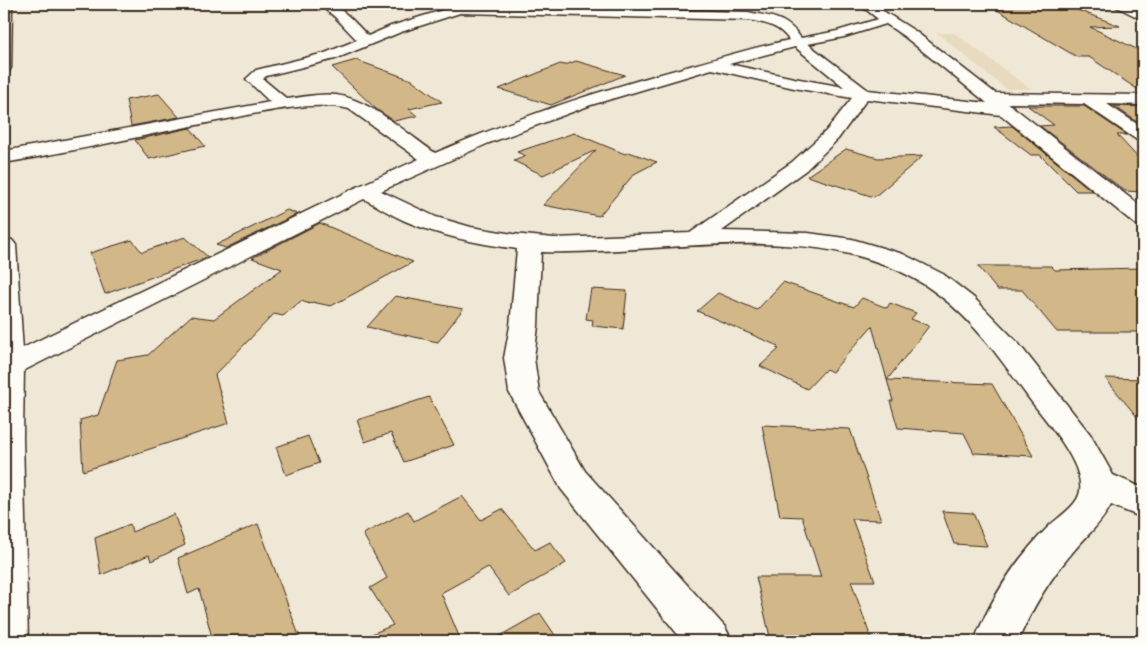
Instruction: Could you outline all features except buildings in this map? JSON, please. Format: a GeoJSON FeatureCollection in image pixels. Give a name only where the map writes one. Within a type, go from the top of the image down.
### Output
{"type":"FeatureCollection","features":[{"type":"Feature","properties":{"kind":"main road"},"geometry":{"type":"LineString","coordinates":[[4,68],[6,4]]}},
{"type":"Feature","properties":{"kind":"main road"},"geometry":{"type":"LineString","coordinates":[[324,4],[338,12],[367,42]]}},
{"type":"Feature","properties":{"kind":"main road"},"geometry":{"type":"LineString","coordinates":[[864,4],[910,34],[1143,219]]}},
{"type":"Feature","properties":{"kind":"main road"},"geometry":{"type":"LineString","coordinates":[[1117,4],[1143,16]]}},
{"type":"Feature","properties":{"kind":"main road"},"geometry":{"type":"LineString","coordinates":[[282,104],[254,79],[256,76],[268,70],[330,56],[396,29],[459,9],[588,8],[764,18],[777,22],[788,29],[798,43],[863,94]]}},
{"type":"Feature","properties":{"kind":"main road"},"geometry":{"type":"LineString","coordinates":[[9,366],[253,248],[364,191],[482,139],[585,100],[712,64],[876,24],[884,18]]}},
{"type":"Feature","properties":{"kind":"main road"},"geometry":{"type":"LineString","coordinates":[[712,64],[794,83],[863,94],[1004,110]]}},
{"type":"Feature","properties":{"kind":"main road"},"geometry":{"type":"LineString","coordinates":[[695,240],[799,166],[832,135],[863,94]]}},
{"type":"Feature","properties":{"kind":"main road"},"geometry":{"type":"LineString","coordinates":[[990,98],[1143,100]]}},
{"type":"Feature","properties":{"kind":"main road"},"geometry":{"type":"LineString","coordinates":[[1087,99],[1143,136]]}},
{"type":"Feature","properties":{"kind":"main road"},"geometry":{"type":"LineString","coordinates":[[4,157],[282,104],[336,100],[355,105],[433,160]]}},
{"type":"Feature","properties":{"kind":"main road"},"geometry":{"type":"LineString","coordinates":[[364,191],[415,217],[459,230],[529,244],[636,243],[779,237],[825,240],[884,255],[907,264],[935,279],[958,297],[1009,350],[1071,434],[1094,469],[1098,483],[1098,493],[1089,512],[1061,540],[1027,580],[996,641]]}},
{"type":"Feature","properties":{"kind":"main road"},"geometry":{"type":"LineString","coordinates":[[529,244],[524,326],[519,358],[524,392],[569,475],[710,641]]}},
{"type":"Feature","properties":{"kind":"main road"},"geometry":{"type":"LineString","coordinates":[[4,245],[9,366],[5,501],[6,641]]}},
{"type":"Feature","properties":{"kind":"main road"},"geometry":{"type":"LineString","coordinates":[[1098,483],[1143,504]]}},
{"type":"Feature","properties":{"kind":"shaded area"},"geometry":{"type":"Polygon","coordinates":[[[937,33],[954,33],[1031,89],[1006,89],[937,33]]]}}]}
